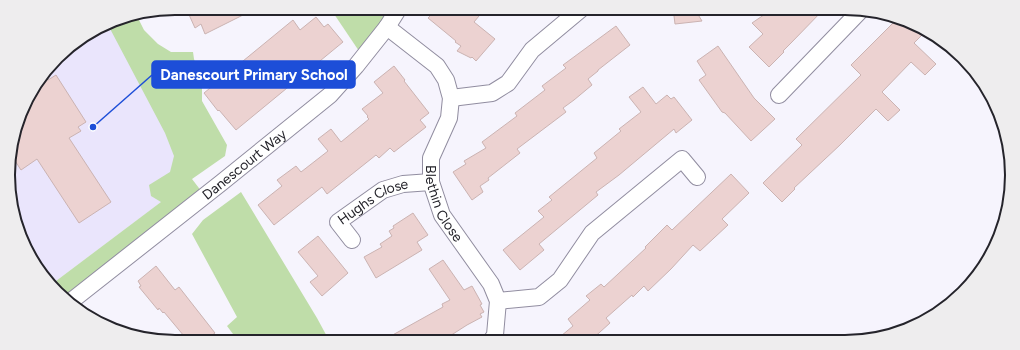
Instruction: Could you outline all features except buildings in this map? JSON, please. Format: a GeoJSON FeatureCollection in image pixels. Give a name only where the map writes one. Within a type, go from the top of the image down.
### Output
{"type":"FeatureCollection","features":[{"type":"Feature","properties":{"kind":"street","name":"Danescourt Way"},"geometry":{"type":"LineString","coordinates":[[74,299],[330,95],[387,28],[395,15]]}},
{"type":"Feature","properties":{"kind":"street"},"geometry":{"type":"LineString","coordinates":[[451,98],[492,93],[508,83],[532,50],[574,15]]}},
{"type":"Feature","properties":{"kind":"street"},"geometry":{"type":"LineString","coordinates":[[779,95],[856,15]]}},
{"type":"Feature","properties":{"kind":"street","name":"Blethin Close"},"geometry":{"type":"LineString","coordinates":[[387,28],[436,66],[446,80],[451,98],[449,118],[431,158],[431,182],[442,214],[491,284],[498,301],[495,335]]}},
{"type":"Feature","properties":{"kind":"street"},"geometry":{"type":"LineString","coordinates":[[498,301],[539,297],[560,280],[592,233],[682,159],[697,177]]}},
{"type":"Feature","properties":{"kind":"street","name":"Hughs Close"},"geometry":{"type":"LineString","coordinates":[[352,240],[338,222],[383,190],[403,184],[431,182]]}},
{"type":"Feature","properties":{"kind":"shaded area"},"geometry":{"type":"Polygon","coordinates":[[[114,27],[192,179],[56,281],[36,255],[20,216],[16,196],[15,165],[20,134],[36,95],[62,62],[86,42],[114,27]]]}},
{"type":"Feature","properties":{"kind":"green space"},"geometry":{"type":"Polygon","coordinates":[[[335,15],[394,15],[363,57],[335,15]]]}},
{"type":"Feature","properties":{"kind":"green space"},"geometry":{"type":"Polygon","coordinates":[[[139,19],[144,30],[158,44],[171,52],[193,52],[202,83],[202,101],[227,145],[225,156],[192,179],[205,196],[74,299],[56,281],[161,202],[151,196],[149,185],[170,172],[174,156],[165,133],[110,29],[139,19]]]}},
{"type":"Feature","properties":{"kind":"green space"},"geometry":{"type":"Polygon","coordinates":[[[241,192],[326,335],[234,335],[227,326],[237,317],[192,234],[203,220],[241,192]]]}},
{"type":"Feature","properties":{"kind":"place","name":"Danescourt Primary School"},"geometry":{"type":"Point","coordinates":[93,127]}}]}
